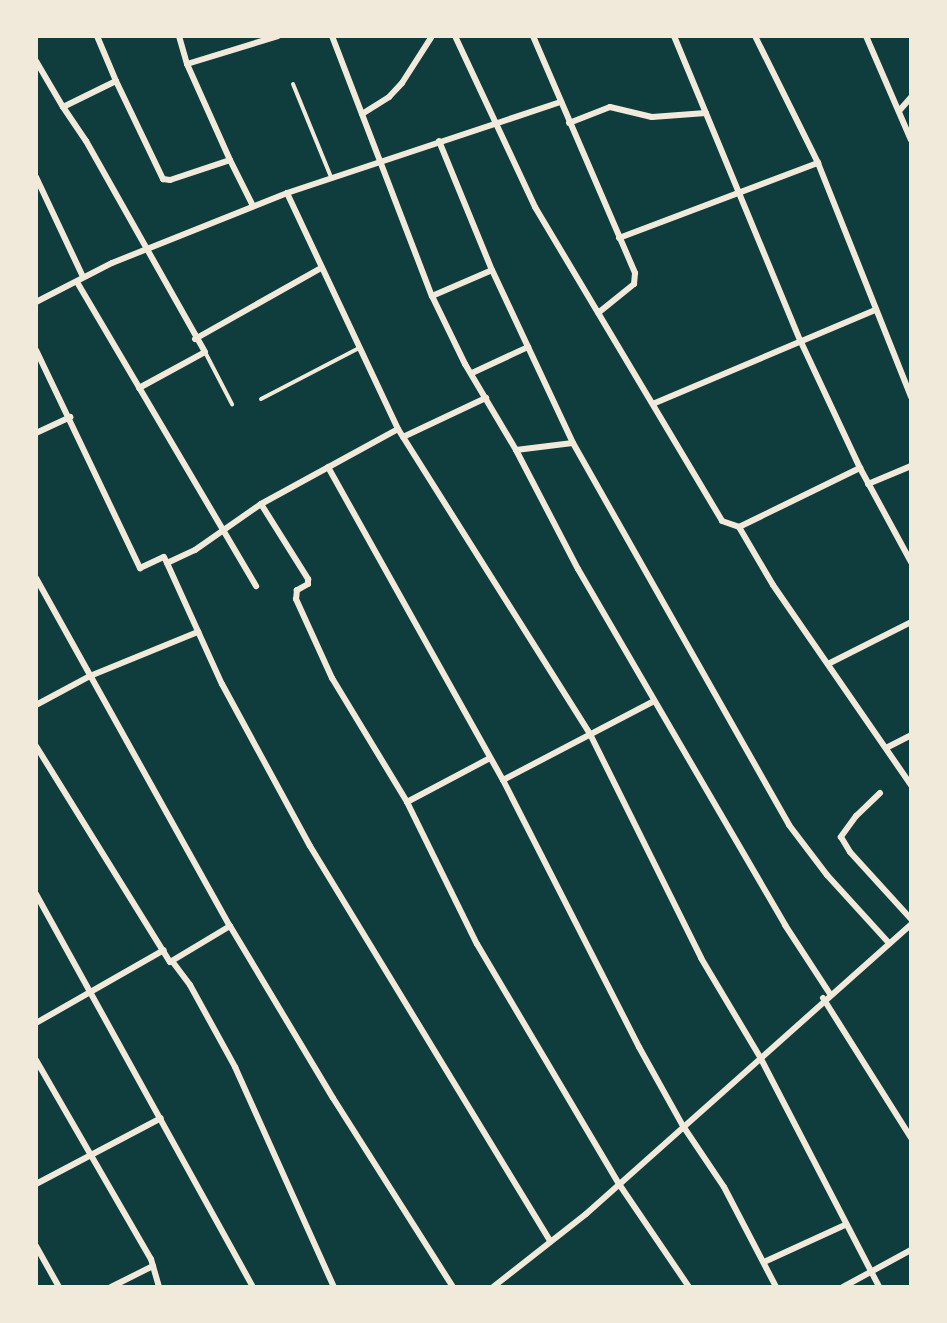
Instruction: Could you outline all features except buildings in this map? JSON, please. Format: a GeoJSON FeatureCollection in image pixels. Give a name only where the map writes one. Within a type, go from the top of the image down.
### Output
{"type":"FeatureCollection","features":[{"type":"Feature","properties":{"kind":"street"},"geometry":{"type":"LineString","coordinates":[[97,36],[140,137],[163,179],[230,160]]}},
{"type":"Feature","properties":{"kind":"street"},"geometry":{"type":"LineString","coordinates":[[179,36],[186,64],[253,206]]}},
{"type":"Feature","properties":{"kind":"street"},"geometry":{"type":"LineString","coordinates":[[186,64],[278,36]]}},
{"type":"Feature","properties":{"kind":"street"},"geometry":{"type":"LineString","coordinates":[[332,36],[432,296],[472,373],[516,450],[578,569],[654,701],[785,925],[830,994]]}},
{"type":"Feature","properties":{"kind":"street"},"geometry":{"type":"LineString","coordinates":[[362,114],[389,97],[402,82],[432,36]]}},
{"type":"Feature","properties":{"kind":"street"},"geometry":{"type":"LineString","coordinates":[[455,36],[535,207],[655,403],[722,520],[739,527],[773,585],[911,785]]}},
{"type":"Feature","properties":{"kind":"street"},"geometry":{"type":"LineString","coordinates":[[533,36],[636,279],[598,313]]}},
{"type":"Feature","properties":{"kind":"street"},"geometry":{"type":"LineString","coordinates":[[674,36],[741,192],[801,342],[868,484],[911,562]]}},
{"type":"Feature","properties":{"kind":"street"},"geometry":{"type":"LineString","coordinates":[[755,36],[818,163],[874,310],[911,398]]}},
{"type":"Feature","properties":{"kind":"street"},"geometry":{"type":"LineString","coordinates":[[866,36],[911,140]]}},
{"type":"Feature","properties":{"kind":"street"},"geometry":{"type":"LineString","coordinates":[[36,61],[148,249],[195,339],[205,352],[139,388]]}},
{"type":"Feature","properties":{"kind":"street"},"geometry":{"type":"LineString","coordinates":[[63,107],[116,81]]}},
{"type":"Feature","properties":{"kind":"street"},"geometry":{"type":"LineString","coordinates":[[899,111],[911,97]]}},
{"type":"Feature","properties":{"kind":"street"},"geometry":{"type":"LineString","coordinates":[[36,302],[148,249],[287,193],[379,160],[498,125],[561,102]]}},
{"type":"Feature","properties":{"kind":"street"},"geometry":{"type":"LineString","coordinates":[[569,123],[610,107],[652,117],[706,113]]}},
{"type":"Feature","properties":{"kind":"street"},"geometry":{"type":"LineString","coordinates":[[439,141],[492,270],[573,443],[789,825],[827,875],[888,942]]}},
{"type":"Feature","properties":{"kind":"street"},"geometry":{"type":"LineString","coordinates":[[619,238],[818,163]]}},
{"type":"Feature","properties":{"kind":"street"},"geometry":{"type":"LineString","coordinates":[[36,177],[80,280],[139,388],[256,586]]}},
{"type":"Feature","properties":{"kind":"street"},"geometry":{"type":"LineString","coordinates":[[287,193],[398,429],[590,734],[701,958],[760,1057],[869,1272],[879,1287]]}},
{"type":"Feature","properties":{"kind":"street"},"geometry":{"type":"LineString","coordinates":[[195,339],[321,268]]}},
{"type":"Feature","properties":{"kind":"street"},"geometry":{"type":"LineString","coordinates":[[432,296],[492,270]]}},
{"type":"Feature","properties":{"kind":"street"},"geometry":{"type":"LineString","coordinates":[[655,403],[874,310]]}},
{"type":"Feature","properties":{"kind":"street"},"geometry":{"type":"LineString","coordinates":[[472,373],[528,346]]}},
{"type":"Feature","properties":{"kind":"street"},"geometry":{"type":"LineString","coordinates":[[36,350],[71,417],[140,568],[164,557],[198,632],[310,846],[550,1240]]}},
{"type":"Feature","properties":{"kind":"street"},"geometry":{"type":"LineString","coordinates":[[403,437],[486,398]]}},
{"type":"Feature","properties":{"kind":"street"},"geometry":{"type":"LineString","coordinates":[[36,433],[71,417]]}},
{"type":"Feature","properties":{"kind":"street"},"geometry":{"type":"LineString","coordinates":[[167,563],[224,530],[261,504],[398,429]]}},
{"type":"Feature","properties":{"kind":"street"},"geometry":{"type":"LineString","coordinates":[[516,450],[573,443]]}},
{"type":"Feature","properties":{"kind":"street"},"geometry":{"type":"LineString","coordinates":[[868,484],[911,466]]}},
{"type":"Feature","properties":{"kind":"street"},"geometry":{"type":"LineString","coordinates":[[328,467],[503,780],[683,1126],[724,1187],[777,1287]]}},
{"type":"Feature","properties":{"kind":"street"},"geometry":{"type":"LineString","coordinates":[[739,527],[861,468]]}},
{"type":"Feature","properties":{"kind":"street"},"geometry":{"type":"LineString","coordinates":[[261,504],[308,579],[308,584],[297,590],[296,599],[332,678],[407,802],[477,944],[619,1184],[689,1287]]}},
{"type":"Feature","properties":{"kind":"street"},"geometry":{"type":"LineString","coordinates":[[36,578],[230,926],[333,1098],[453,1287]]}},
{"type":"Feature","properties":{"kind":"street"},"geometry":{"type":"LineString","coordinates":[[828,664],[911,622]]}},
{"type":"Feature","properties":{"kind":"street"},"geometry":{"type":"LineString","coordinates":[[36,705],[90,676],[198,632]]}},
{"type":"Feature","properties":{"kind":"street"},"geometry":{"type":"LineString","coordinates":[[503,780],[654,701]]}},
{"type":"Feature","properties":{"kind":"street"},"geometry":{"type":"LineString","coordinates":[[886,748],[911,735]]}},
{"type":"Feature","properties":{"kind":"street"},"geometry":{"type":"LineString","coordinates":[[36,746],[164,951],[190,985],[235,1067],[334,1287]]}},
{"type":"Feature","properties":{"kind":"street"},"geometry":{"type":"LineString","coordinates":[[407,802],[490,758]]}},
{"type":"Feature","properties":{"kind":"street"},"geometry":{"type":"LineString","coordinates":[[493,1287],[619,1184],[911,921],[850,852],[841,837],[856,816],[880,793]]}},
{"type":"Feature","properties":{"kind":"street"},"geometry":{"type":"LineString","coordinates":[[36,894],[253,1287]]}},
{"type":"Feature","properties":{"kind":"street"},"geometry":{"type":"LineString","coordinates":[[172,961],[230,926]]}},
{"type":"Feature","properties":{"kind":"street"},"geometry":{"type":"LineString","coordinates":[[36,1023],[164,951]]}},
{"type":"Feature","properties":{"kind":"street"},"geometry":{"type":"LineString","coordinates":[[823,998],[911,1138]]}},
{"type":"Feature","properties":{"kind":"street"},"geometry":{"type":"LineString","coordinates":[[36,1060],[153,1266],[159,1287]]}},
{"type":"Feature","properties":{"kind":"street"},"geometry":{"type":"LineString","coordinates":[[36,1184],[161,1118]]}},
{"type":"Feature","properties":{"kind":"street"},"geometry":{"type":"LineString","coordinates":[[764,1262],[845,1225]]}},
{"type":"Feature","properties":{"kind":"street"},"geometry":{"type":"LineString","coordinates":[[36,1246],[59,1287]]}},
{"type":"Feature","properties":{"kind":"street"},"geometry":{"type":"LineString","coordinates":[[843,1287],[911,1250]]}},
{"type":"Feature","properties":{"kind":"street"},"geometry":{"type":"LineString","coordinates":[[111,1287],[153,1266]]}},
{"type":"Feature","properties":{"kind":"lane"},"geometry":{"type":"LineString","coordinates":[[292,84],[331,177]]}},
{"type":"Feature","properties":{"kind":"lane"},"geometry":{"type":"LineString","coordinates":[[261,399],[359,348]]}},
{"type":"Feature","properties":{"kind":"lane"},"geometry":{"type":"LineString","coordinates":[[205,352],[232,404]]}}]}
